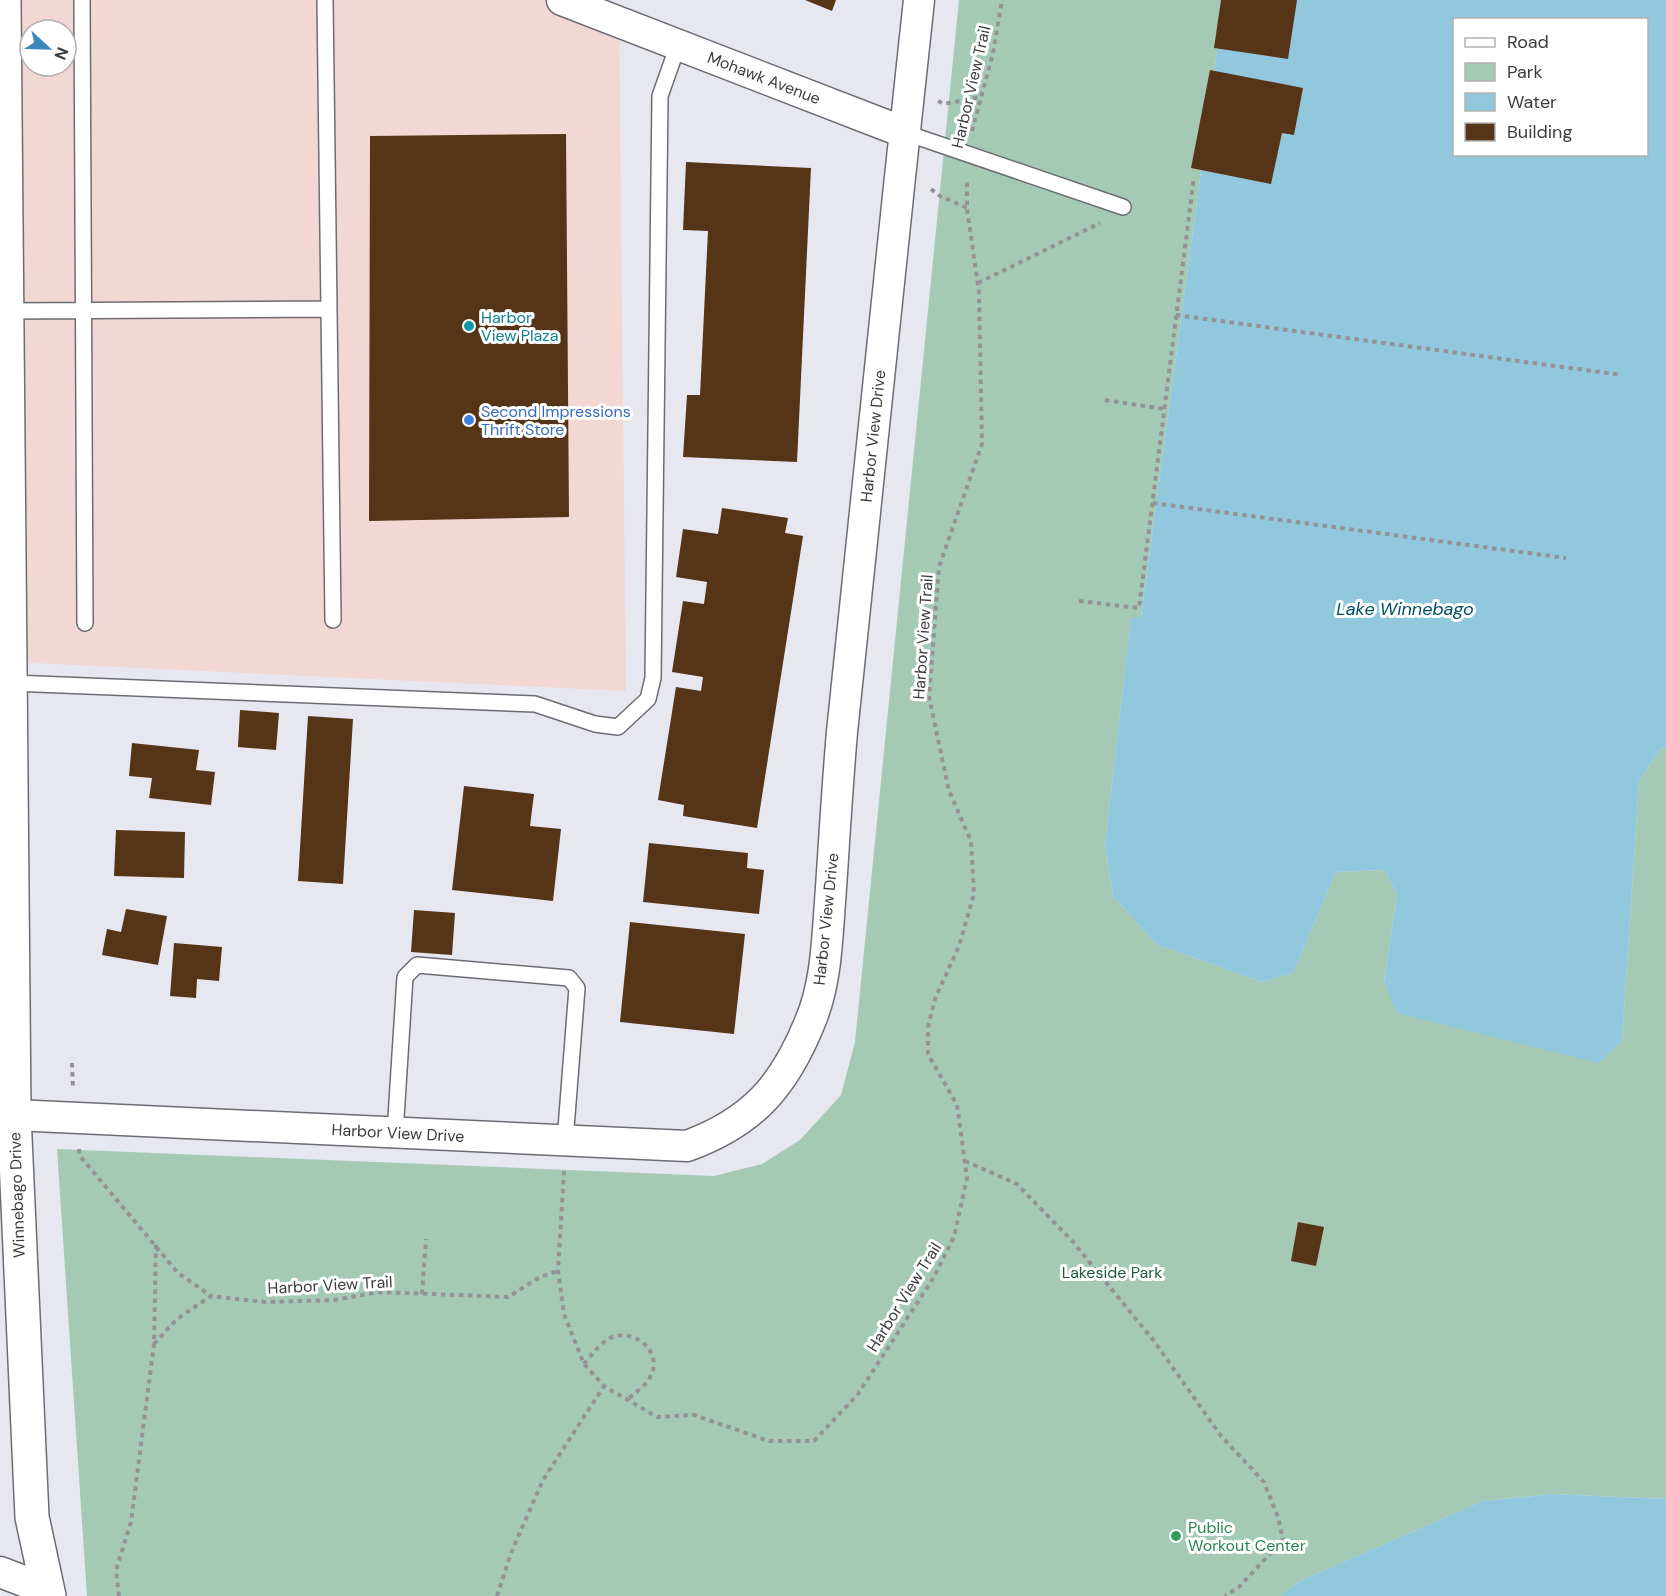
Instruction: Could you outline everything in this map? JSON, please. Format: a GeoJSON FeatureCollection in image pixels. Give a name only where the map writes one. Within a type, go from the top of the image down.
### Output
{"type":"FeatureCollection","features":[{"type":"Feature","properties":{"kind":"main road","name":"Winnebago Drive"},"geometry":{"type":"LineString","coordinates":[[4,0],[8,311],[6,643],[12,683],[7,1112],[32,1517],[48,1593]]}},
{"type":"Feature","properties":{"kind":"street","name":"Mohawk Avenue"},"geometry":{"type":"LineString","coordinates":[[562,0],[906,133]]}},
{"type":"Feature","properties":{"kind":"street","name":"Harbor View Drive"},"geometry":{"type":"LineString","coordinates":[[7,1112],[74,1118],[687,1146],[714,1136],[748,1115],[769,1095],[792,1063],[812,1019],[826,959],[842,736],[919,0]]}},
{"type":"Feature","properties":{"kind":"street"},"geometry":{"type":"LineString","coordinates":[[0,1572],[48,1593]]}},
{"type":"Feature","properties":{"kind":"lane"},"geometry":{"type":"LineString","coordinates":[[82,0],[85,623]]}},
{"type":"Feature","properties":{"kind":"lane"},"geometry":{"type":"LineString","coordinates":[[325,0],[327,309],[333,620]]}},
{"type":"Feature","properties":{"kind":"lane"},"geometry":{"type":"LineString","coordinates":[[12,683],[535,704],[595,724],[618,727],[648,699],[652,678],[660,96],[678,45]]}},
{"type":"Feature","properties":{"kind":"lane","name":"Mohawk Avenue"},"geometry":{"type":"LineString","coordinates":[[906,133],[1123,207]]}},
{"type":"Feature","properties":{"kind":"lane"},"geometry":{"type":"LineString","coordinates":[[8,311],[327,309]]}},
{"type":"Feature","properties":{"kind":"lane"},"geometry":{"type":"LineString","coordinates":[[395,1133],[405,977],[417,965],[569,978],[577,988],[565,1141]]}},
{"type":"Feature","properties":{"kind":"path","name":"Harbor View Trail"},"geometry":{"type":"LineString","coordinates":[[211,1296],[266,1302],[334,1300],[379,1292],[508,1297],[540,1277],[558,1271],[564,1314],[584,1364],[604,1386],[657,1417],[694,1414],[769,1441],[814,1441],[858,1394],[934,1277],[954,1237],[967,1178],[957,1105],[928,1054],[928,1028],[935,999],[959,946],[974,894],[971,841],[949,791],[928,697],[939,567],[982,444],[978,283],[967,208],[967,153],[993,53],[1002,0]]}},
{"type":"Feature","properties":{"kind":"path"},"geometry":{"type":"LineString","coordinates":[[1079,601],[1139,608],[1194,177]]}},
{"type":"Feature","properties":{"kind":"path"},"geometry":{"type":"LineString","coordinates":[[978,283],[1094,228],[1123,207]]}},
{"type":"Feature","properties":{"kind":"path"},"geometry":{"type":"LineString","coordinates":[[1176,315],[1622,375]]}},
{"type":"Feature","properties":{"kind":"path"},"geometry":{"type":"LineString","coordinates":[[1105,400],[1164,409]]}},
{"type":"Feature","properties":{"kind":"path"},"geometry":{"type":"LineString","coordinates":[[1153,503],[1566,558]]}},
{"type":"Feature","properties":{"kind":"path"},"geometry":{"type":"LineString","coordinates":[[72,1063],[74,1118],[80,1156],[178,1273],[211,1296],[177,1319],[154,1344]]}},
{"type":"Feature","properties":{"kind":"path"},"geometry":{"type":"LineString","coordinates":[[558,1271],[565,1141]]}},
{"type":"Feature","properties":{"kind":"path"},"geometry":{"type":"LineString","coordinates":[[965,1161],[1017,1184],[1073,1242],[1154,1341],[1221,1436],[1264,1482],[1278,1517],[1283,1540],[1239,1587],[1225,1596]]}},
{"type":"Feature","properties":{"kind":"path"},"geometry":{"type":"LineString","coordinates":[[422,1294],[426,1239]]}},
{"type":"Feature","properties":{"kind":"path"},"geometry":{"type":"LineString","coordinates":[[119,1596],[116,1570],[130,1522],[154,1344],[156,1244]]}},
{"type":"Feature","properties":{"kind":"path"},"geometry":{"type":"LineString","coordinates":[[584,1364],[610,1338],[626,1335],[640,1341],[652,1352],[656,1363],[650,1379],[627,1400]]}},
{"type":"Feature","properties":{"kind":"path"},"geometry":{"type":"LineString","coordinates":[[497,1596],[511,1553],[543,1480],[604,1386]]}},
{"type":"Feature","properties":{"kind":"shaded area"},"geometry":{"type":"Polygon","coordinates":[[[4,0],[562,0],[619,22],[626,691],[12,662],[4,0]]]}},
{"type":"Feature","properties":{"kind":"green space","name":"Lakeside Park"},"geometry":{"type":"Polygon","coordinates":[[[959,0],[1224,0],[1141,617],[1131,619],[1105,845],[1113,896],[1156,944],[1262,982],[1293,973],[1336,872],[1385,870],[1397,895],[1384,981],[1622,1041],[1639,781],[1660,749],[1666,748],[1666,1499],[1554,1494],[1483,1501],[1300,1581],[1280,1596],[87,1596],[57,1149],[714,1176],[762,1164],[800,1140],[841,1095],[855,1042],[959,0]]]}},
{"type":"Feature","properties":{"kind":"water","name":"Lake Winnebago"},"geometry":{"type":"Polygon","coordinates":[[[1224,0],[1666,0],[1666,748],[1660,749],[1639,781],[1622,1041],[1599,1063],[1397,1013],[1384,981],[1397,895],[1385,870],[1336,872],[1293,973],[1262,982],[1156,944],[1113,896],[1105,845],[1131,618],[1141,617],[1224,0]]]}},
{"type":"Feature","properties":{"kind":"water"},"geometry":{"type":"Polygon","coordinates":[[[1553,1494],[1666,1499],[1666,1596],[1280,1596],[1300,1581],[1483,1501],[1553,1494]]]}},
{"type":"Feature","properties":{"kind":"building"},"geometry":{"type":"Polygon","coordinates":[[[805,0],[836,0],[832,11],[805,0]]]}},
{"type":"Feature","properties":{"kind":"building"},"geometry":{"type":"Polygon","coordinates":[[[1221,0],[1297,0],[1288,59],[1214,48],[1221,0]]]}},
{"type":"Feature","properties":{"kind":"building"},"geometry":{"type":"Polygon","coordinates":[[[1210,70],[1303,88],[1294,135],[1282,133],[1271,184],[1191,168],[1210,70]]]}},
{"type":"Feature","properties":{"kind":"building","name":"Harbor View Plaza"},"geometry":{"type":"Polygon","coordinates":[[[566,134],[569,517],[369,521],[370,136],[566,134]]]}},
{"type":"Feature","properties":{"kind":"building"},"geometry":{"type":"Polygon","coordinates":[[[686,162],[811,168],[797,462],[683,457],[687,395],[700,395],[708,231],[683,230],[686,162]]]}},
{"type":"Feature","properties":{"kind":"building"},"geometry":{"type":"Polygon","coordinates":[[[722,508],[788,518],[785,533],[803,536],[757,828],[683,816],[684,805],[658,800],[676,687],[701,691],[703,677],[672,672],[683,601],[704,604],[707,582],[676,577],[683,529],[718,534],[722,508]]]}},
{"type":"Feature","properties":{"kind":"building"},"geometry":{"type":"Polygon","coordinates":[[[240,710],[279,713],[276,750],[238,747],[240,710]]]}},
{"type":"Feature","properties":{"kind":"building"},"geometry":{"type":"Polygon","coordinates":[[[308,716],[353,719],[343,884],[298,881],[308,716]]]}},
{"type":"Feature","properties":{"kind":"building"},"geometry":{"type":"Polygon","coordinates":[[[132,743],[199,750],[196,770],[215,772],[211,805],[149,798],[152,778],[129,776],[132,743]]]}},
{"type":"Feature","properties":{"kind":"building"},"geometry":{"type":"Polygon","coordinates":[[[464,786],[534,794],[530,826],[561,829],[553,901],[452,890],[464,786]]]}},
{"type":"Feature","properties":{"kind":"building"},"geometry":{"type":"Polygon","coordinates":[[[116,830],[185,832],[184,878],[114,876],[116,830]]]}},
{"type":"Feature","properties":{"kind":"building"},"geometry":{"type":"Polygon","coordinates":[[[649,843],[748,853],[747,868],[764,870],[759,914],[643,902],[649,843]]]}},
{"type":"Feature","properties":{"kind":"building"},"geometry":{"type":"Polygon","coordinates":[[[126,909],[167,916],[158,965],[102,955],[107,929],[121,932],[126,909]]]}},
{"type":"Feature","properties":{"kind":"building"},"geometry":{"type":"Polygon","coordinates":[[[414,910],[455,913],[452,955],[411,952],[414,910]]]}},
{"type":"Feature","properties":{"kind":"building"},"geometry":{"type":"Polygon","coordinates":[[[630,922],[745,934],[734,1034],[620,1022],[630,922]]]}},
{"type":"Feature","properties":{"kind":"building"},"geometry":{"type":"Polygon","coordinates":[[[174,943],[222,947],[219,981],[197,979],[196,998],[170,996],[174,943]]]}},
{"type":"Feature","properties":{"kind":"building"},"geometry":{"type":"Polygon","coordinates":[[[1298,1222],[1324,1227],[1316,1266],[1291,1261],[1298,1222]]]}},
{"type":"Feature","properties":{"kind":"place","name":"Harbor View Plaza"},"geometry":{"type":"Point","coordinates":[469,326]}},
{"type":"Feature","properties":{"kind":"place","name":"Second Impressions Thrift Store"},"geometry":{"type":"Point","coordinates":[469,420]}},
{"type":"Feature","properties":{"kind":"place","name":"Public Workout Center"},"geometry":{"type":"Point","coordinates":[1176,1536]}}]}
